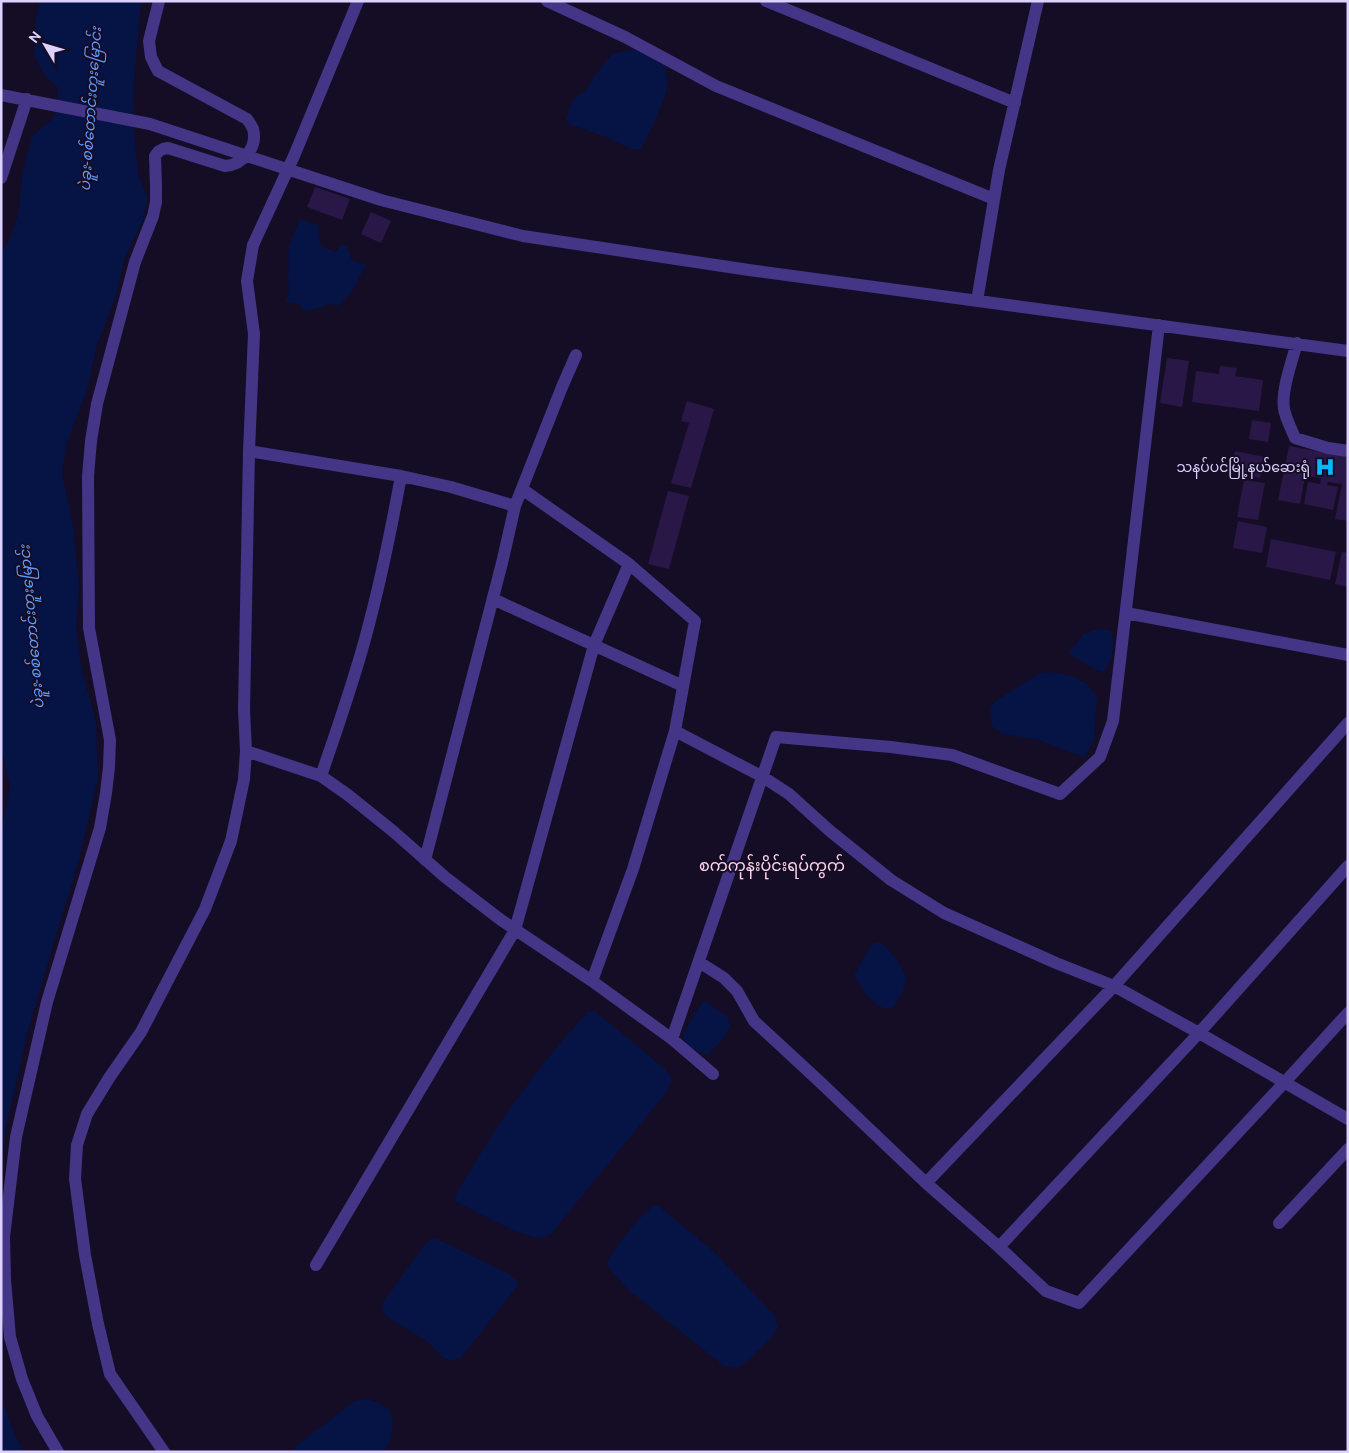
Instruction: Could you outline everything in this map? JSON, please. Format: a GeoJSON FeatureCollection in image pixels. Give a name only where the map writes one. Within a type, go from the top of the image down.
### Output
{"type":"FeatureCollection","features":[{"type":"Feature","properties":{"kind":"street"},"geometry":{"type":"LineString","coordinates":[[58,1452],[38,1416],[22,1378],[10,1337],[5,1280],[4,1237],[16,1137],[47,1002],[100,828],[109,767],[110,740],[89,628],[88,476],[91,441],[97,404],[135,262],[153,216],[156,202],[155,156],[159,151],[168,148],[226,166],[239,162],[247,156],[254,140],[253,128],[247,119],[158,71],[151,57],[149,41],[159,1]]}},
{"type":"Feature","properties":{"kind":"street"},"geometry":{"type":"LineString","coordinates":[[164,1452],[110,1374],[85,1255],[75,1179],[77,1145],[87,1114],[108,1078],[141,1032],[205,909],[231,841],[244,779],[246,751],[244,710],[249,450],[254,334],[247,281],[253,245],[312,115],[358,1]]}},
{"type":"Feature","properties":{"kind":"street"},"geometry":{"type":"LineString","coordinates":[[766,1],[1015,103]]}},
{"type":"Feature","properties":{"kind":"street"},"geometry":{"type":"LineString","coordinates":[[977,301],[999,170],[1036,2]]}},
{"type":"Feature","properties":{"kind":"street"},"geometry":{"type":"LineString","coordinates":[[555,3],[625,37],[716,86],[994,199]]}},
{"type":"Feature","properties":{"kind":"street"},"geometry":{"type":"LineString","coordinates":[[1,95],[150,124],[381,200],[523,236],[749,270],[1348,351]]}},
{"type":"Feature","properties":{"kind":"street"},"geometry":{"type":"LineString","coordinates":[[1,178],[27,99]]}},
{"type":"Feature","properties":{"kind":"street"},"geometry":{"type":"LineString","coordinates":[[672,1039],[776,737],[952,754],[1060,794],[1100,757],[1113,721],[1159,325]]}},
{"type":"Feature","properties":{"kind":"street"},"geometry":{"type":"LineString","coordinates":[[1297,343],[1285,390],[1284,406],[1295,438],[1328,448],[1348,451]]}},
{"type":"Feature","properties":{"kind":"street"},"geometry":{"type":"LineString","coordinates":[[425,860],[493,599],[515,506],[576,355]]}},
{"type":"Feature","properties":{"kind":"street"},"geometry":{"type":"LineString","coordinates":[[249,450],[401,476],[451,487],[515,506]]}},
{"type":"Feature","properties":{"kind":"street"},"geometry":{"type":"LineString","coordinates":[[321,776],[369,625],[388,550],[401,476]]}},
{"type":"Feature","properties":{"kind":"street"},"geometry":{"type":"LineString","coordinates":[[522,489],[629,564],[695,621],[674,731],[633,869],[592,981]]}},
{"type":"Feature","properties":{"kind":"street"},"geometry":{"type":"LineString","coordinates":[[316,1265],[515,930],[594,645],[629,564]]}},
{"type":"Feature","properties":{"kind":"street"},"geometry":{"type":"LineString","coordinates":[[493,599],[683,686]]}},
{"type":"Feature","properties":{"kind":"street"},"geometry":{"type":"LineString","coordinates":[[1126,613],[1348,655]]}},
{"type":"Feature","properties":{"kind":"street"},"geometry":{"type":"LineString","coordinates":[[926,1184],[1114,986],[1348,723]]}},
{"type":"Feature","properties":{"kind":"street"},"geometry":{"type":"LineString","coordinates":[[674,731],[762,777],[789,794],[830,832],[891,880],[944,914],[1114,986],[1348,1119]]}},
{"type":"Feature","properties":{"kind":"street"},"geometry":{"type":"LineString","coordinates":[[246,751],[321,776],[355,801],[466,893],[515,930],[592,981],[672,1039],[713,1074]]}},
{"type":"Feature","properties":{"kind":"street"},"geometry":{"type":"LineString","coordinates":[[999,1247],[1199,1033],[1348,866]]}},
{"type":"Feature","properties":{"kind":"street"},"geometry":{"type":"LineString","coordinates":[[699,962],[724,978],[737,991],[754,1021],[926,1184],[999,1247],[1046,1291],[1079,1303],[1348,1012]]}},
{"type":"Feature","properties":{"kind":"street"},"geometry":{"type":"LineString","coordinates":[[1279,1222],[1348,1149]]}},
{"type":"Feature","properties":{"kind":"water","name":"ပဲခူး-စစ်တောင်းတူးမြောင်း"},"geometry":{"type":"Polygon","coordinates":[[[40,1],[141,1],[133,95],[134,131],[138,174],[148,199],[142,223],[125,257],[115,298],[97,345],[87,390],[67,442],[62,473],[73,525],[79,587],[76,628],[82,672],[96,721],[98,778],[79,859],[29,1026],[5,1132],[1,1181],[1,832],[10,787],[1,746],[1,253],[10,239],[19,211],[22,176],[32,136],[55,117],[58,88],[45,76],[34,56],[35,23],[40,1]]]}},
{"type":"Feature","properties":{"kind":"water"},"geometry":{"type":"Polygon","coordinates":[[[639,48],[665,65],[667,82],[667,88],[659,110],[640,149],[631,149],[606,137],[569,124],[566,120],[572,101],[587,89],[595,75],[612,54],[639,48]]]}},
{"type":"Feature","properties":{"kind":"water"},"geometry":{"type":"Polygon","coordinates":[[[300,219],[318,225],[321,246],[335,252],[342,244],[347,246],[352,260],[366,265],[353,290],[338,306],[329,304],[305,311],[299,304],[286,302],[289,289],[289,245],[300,219]]]}},
{"type":"Feature","properties":{"kind":"water"},"geometry":{"type":"Polygon","coordinates":[[[1101,628],[1111,631],[1113,642],[1111,658],[1103,672],[1072,656],[1069,650],[1076,645],[1083,634],[1101,628]]]}},
{"type":"Feature","properties":{"kind":"water"},"geometry":{"type":"Polygon","coordinates":[[[1053,672],[1072,676],[1087,684],[1097,697],[1094,740],[1085,757],[1040,740],[1002,734],[992,726],[990,709],[994,702],[1040,673],[1053,672]]]}},
{"type":"Feature","properties":{"kind":"water"},"geometry":{"type":"Polygon","coordinates":[[[880,942],[896,959],[907,979],[902,994],[893,1007],[884,1009],[868,997],[854,975],[872,944],[880,942]]]}},
{"type":"Feature","properties":{"kind":"water"},"geometry":{"type":"Polygon","coordinates":[[[704,1000],[728,1017],[730,1027],[721,1041],[708,1055],[696,1051],[685,1044],[683,1035],[704,1000]]]}},
{"type":"Feature","properties":{"kind":"water"},"geometry":{"type":"Polygon","coordinates":[[[595,1011],[666,1070],[672,1080],[666,1093],[551,1234],[540,1238],[523,1234],[483,1216],[454,1200],[458,1190],[503,1118],[546,1060],[587,1012],[595,1011]]]}},
{"type":"Feature","properties":{"kind":"water"},"geometry":{"type":"Polygon","coordinates":[[[653,1206],[659,1206],[713,1251],[774,1315],[778,1328],[767,1342],[739,1368],[724,1366],[631,1292],[611,1271],[607,1263],[616,1248],[634,1225],[653,1206]]]}},
{"type":"Feature","properties":{"kind":"water"},"geometry":{"type":"Polygon","coordinates":[[[435,1238],[509,1274],[516,1280],[518,1285],[461,1358],[451,1361],[441,1356],[427,1341],[387,1317],[382,1310],[383,1301],[425,1244],[435,1238]]]}},
{"type":"Feature","properties":{"kind":"water"},"geometry":{"type":"Polygon","coordinates":[[[1,1398],[11,1425],[23,1452],[1,1452],[1,1398]]]}},
{"type":"Feature","properties":{"kind":"water"},"geometry":{"type":"Polygon","coordinates":[[[367,1399],[379,1403],[390,1410],[393,1424],[391,1439],[384,1452],[292,1452],[296,1446],[355,1401],[367,1399]]]}},
{"type":"Feature","properties":{"kind":"building"},"geometry":{"type":"Polygon","coordinates":[[[315,187],[350,199],[342,220],[307,207],[315,187]]]}},
{"type":"Feature","properties":{"kind":"building"},"geometry":{"type":"Polygon","coordinates":[[[371,212],[391,221],[381,243],[361,234],[371,212]]]}},
{"type":"Feature","properties":{"kind":"building"},"geometry":{"type":"Polygon","coordinates":[[[1167,358],[1189,361],[1182,407],[1160,403],[1167,358]]]}},
{"type":"Feature","properties":{"kind":"building"},"geometry":{"type":"Polygon","coordinates":[[[1220,366],[1237,368],[1235,376],[1263,380],[1259,411],[1192,402],[1196,371],[1219,374],[1220,366]]]}},
{"type":"Feature","properties":{"kind":"building"},"geometry":{"type":"Polygon","coordinates":[[[687,401],[714,409],[691,488],[671,483],[689,423],[681,421],[687,401]]]}},
{"type":"Feature","properties":{"kind":"building"},"geometry":{"type":"Polygon","coordinates":[[[1252,420],[1271,423],[1268,442],[1249,439],[1252,420]]]}},
{"type":"Feature","properties":{"kind":"building"},"geometry":{"type":"Polygon","coordinates":[[[1289,446],[1348,457],[1348,521],[1335,519],[1342,484],[1328,482],[1327,485],[1338,487],[1333,510],[1304,504],[1308,482],[1320,484],[1321,478],[1305,476],[1300,504],[1278,500],[1289,446]]]}},
{"type":"Feature","properties":{"kind":"building"},"geometry":{"type":"Polygon","coordinates":[[[1235,451],[1264,457],[1260,478],[1231,472],[1235,451]]]}},
{"type":"Feature","properties":{"kind":"building"},"geometry":{"type":"Polygon","coordinates":[[[1244,480],[1265,483],[1258,520],[1237,517],[1244,480]]]}},
{"type":"Feature","properties":{"kind":"building"},"geometry":{"type":"Polygon","coordinates":[[[668,491],[689,496],[669,569],[648,564],[668,491]]]}},
{"type":"Feature","properties":{"kind":"building"},"geometry":{"type":"Polygon","coordinates":[[[1238,521],[1267,527],[1262,553],[1233,548],[1238,521]]]}},
{"type":"Feature","properties":{"kind":"building"},"geometry":{"type":"Polygon","coordinates":[[[1271,539],[1336,552],[1330,580],[1266,567],[1271,539]]]}},
{"type":"Feature","properties":{"kind":"building"},"geometry":{"type":"Polygon","coordinates":[[[1342,552],[1348,553],[1348,587],[1335,584],[1342,552]]]}},
{"type":"Feature","properties":{"kind":"place","name":"သနပ်ပင်မြို့နယ်ဆေးရုံ"},"geometry":{"type":"Point","coordinates":[1325,467]}},
{"type":"Feature","properties":{"kind":"district","name":"စက်ကုန်းပိုင်းရပ်ကွက်"},"geometry":{"type":"Point","coordinates":[772,865]}}]}
